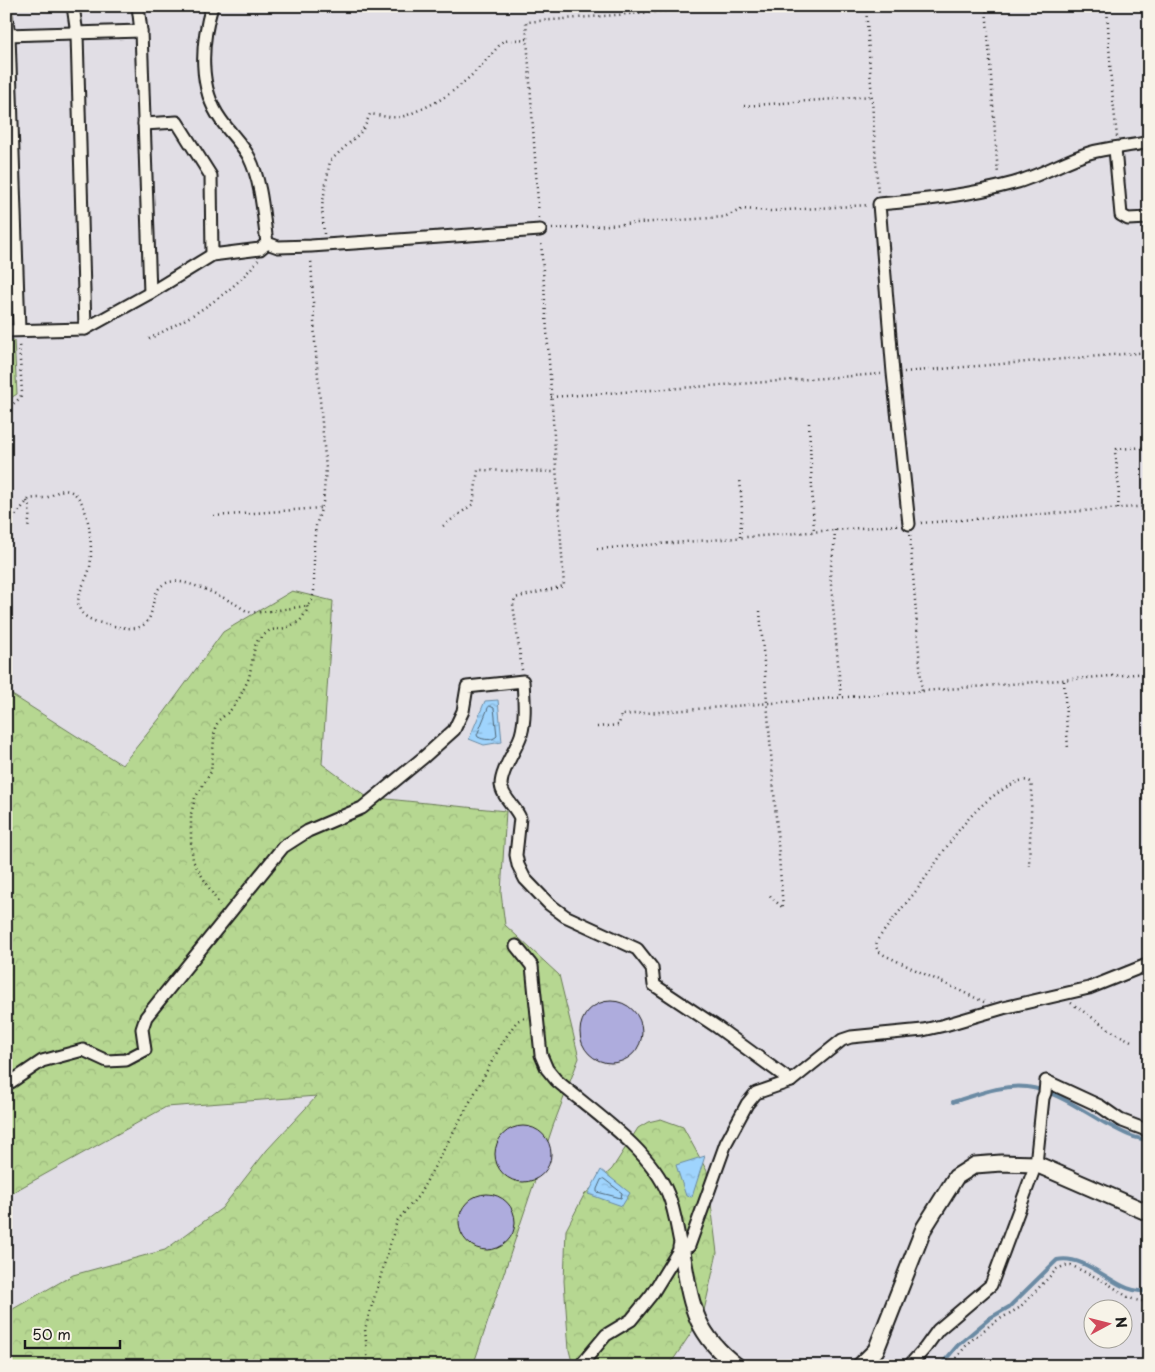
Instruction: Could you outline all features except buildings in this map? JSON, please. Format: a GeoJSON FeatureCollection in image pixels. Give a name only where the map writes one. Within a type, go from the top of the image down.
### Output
{"type":"FeatureCollection","features":[{"type":"Feature","properties":{"kind":"street"},"geometry":{"type":"LineString","coordinates":[[73,6],[77,34],[85,328]]}},
{"type":"Feature","properties":{"kind":"street"},"geometry":{"type":"LineString","coordinates":[[138,6],[142,31],[150,293]]}},
{"type":"Feature","properties":{"kind":"street"},"geometry":{"type":"LineString","coordinates":[[212,6],[205,38],[204,73],[207,92],[220,119],[248,156],[258,177],[263,246]]}},
{"type":"Feature","properties":{"kind":"street"},"geometry":{"type":"LineString","coordinates":[[6,15],[18,330]]}},
{"type":"Feature","properties":{"kind":"street"},"geometry":{"type":"LineString","coordinates":[[8,35],[142,31]]}},
{"type":"Feature","properties":{"kind":"street"},"geometry":{"type":"LineString","coordinates":[[144,124],[177,122],[211,176],[212,255]]}},
{"type":"Feature","properties":{"kind":"street"},"geometry":{"type":"LineString","coordinates":[[910,524],[893,373],[879,204],[944,198],[999,186],[1016,182],[1090,152],[1149,142]]}},
{"type":"Feature","properties":{"kind":"street"},"geometry":{"type":"LineString","coordinates":[[1116,148],[1121,215],[1128,219],[1149,218]]}},
{"type":"Feature","properties":{"kind":"street"},"geometry":{"type":"LineString","coordinates":[[6,331],[85,328],[150,293],[212,255],[263,246],[311,246],[540,230]]}},
{"type":"Feature","properties":{"kind":"street"},"geometry":{"type":"LineString","coordinates":[[11,1082],[42,1060],[82,1050],[107,1061],[126,1060],[145,1050],[142,1030],[146,1017],[283,847],[308,831],[362,808],[424,757],[454,730],[463,711],[467,686],[523,681],[524,715],[521,733],[502,776],[501,784],[502,789],[520,818],[516,855],[520,871],[525,879],[549,904],[566,916],[638,949],[652,968],[654,985],[717,1027],[791,1081]]}},
{"type":"Feature","properties":{"kind":"street"},"geometry":{"type":"LineString","coordinates":[[516,946],[532,966],[540,1056],[556,1080],[637,1150],[654,1169],[668,1195],[681,1247],[693,1310],[707,1337],[722,1354],[737,1366]]}},
{"type":"Feature","properties":{"kind":"street"},"geometry":{"type":"LineString","coordinates":[[681,1247],[688,1246],[726,1143],[747,1104],[756,1093],[791,1081],[842,1040],[851,1037],[923,1030],[1089,988],[1149,964]]}},
{"type":"Feature","properties":{"kind":"street"},"geometry":{"type":"LineString","coordinates":[[909,1366],[938,1330],[991,1285],[1036,1164],[1046,1081],[1100,1106],[1120,1120],[1149,1131]]}},
{"type":"Feature","properties":{"kind":"street"},"geometry":{"type":"LineString","coordinates":[[860,1366],[876,1350],[924,1228],[956,1177],[975,1166],[1036,1164],[1149,1213]]}},
{"type":"Feature","properties":{"kind":"street"},"geometry":{"type":"LineString","coordinates":[[580,1366],[606,1335],[631,1320],[652,1294],[681,1247]]}},
{"type":"Feature","properties":{"kind":"path"},"geometry":{"type":"LineString","coordinates":[[523,681],[513,604],[515,598],[564,586],[526,22],[731,6]]}},
{"type":"Feature","properties":{"kind":"path"},"geometry":{"type":"LineString","coordinates":[[540,230],[724,217],[743,209],[770,211],[879,204],[866,6]]}},
{"type":"Feature","properties":{"kind":"path"},"geometry":{"type":"LineString","coordinates":[[986,6],[999,186]]}},
{"type":"Feature","properties":{"kind":"path"},"geometry":{"type":"LineString","coordinates":[[1107,6],[1116,148]]}},
{"type":"Feature","properties":{"kind":"path"},"geometry":{"type":"LineString","coordinates":[[325,245],[322,206],[330,161],[360,133],[370,114],[396,118],[423,109],[460,87],[503,41],[527,40]]}},
{"type":"Feature","properties":{"kind":"path"},"geometry":{"type":"LineString","coordinates":[[744,106],[873,96]]}},
{"type":"Feature","properties":{"kind":"path"},"geometry":{"type":"LineString","coordinates":[[149,339],[191,316],[228,292],[248,273],[258,260],[263,246]]}},
{"type":"Feature","properties":{"kind":"path"},"geometry":{"type":"LineString","coordinates":[[227,918],[193,862],[191,814],[195,798],[211,772],[215,728],[219,720],[230,711],[240,697],[249,678],[255,646],[258,640],[270,630],[286,628],[300,621],[305,616],[307,606],[312,600],[314,591],[314,543],[326,469],[315,342],[311,246]]}},
{"type":"Feature","properties":{"kind":"path"},"geometry":{"type":"LineString","coordinates":[[6,410],[20,398],[22,393],[20,343]]}},
{"type":"Feature","properties":{"kind":"path"},"geometry":{"type":"LineString","coordinates":[[551,397],[893,373],[1149,352]]}},
{"type":"Feature","properties":{"kind":"path"},"geometry":{"type":"LineString","coordinates":[[809,423],[814,531]]}},
{"type":"Feature","properties":{"kind":"path"},"geometry":{"type":"LineString","coordinates":[[1118,509],[1119,490],[1115,452],[1117,448],[1149,447]]}},
{"type":"Feature","properties":{"kind":"path"},"geometry":{"type":"LineString","coordinates":[[443,526],[473,504],[478,470],[556,472]]}},
{"type":"Feature","properties":{"kind":"path"},"geometry":{"type":"LineString","coordinates":[[740,478],[742,510],[740,537]]}},
{"type":"Feature","properties":{"kind":"path"},"geometry":{"type":"LineString","coordinates":[[6,527],[29,499],[44,498],[60,491],[68,490],[79,498],[83,505],[91,539],[91,556],[90,568],[78,597],[78,605],[91,620],[125,629],[138,629],[144,625],[149,619],[155,596],[169,582],[192,585],[214,593],[251,612],[307,606]]}},
{"type":"Feature","properties":{"kind":"path"},"geometry":{"type":"LineString","coordinates":[[27,501],[29,504],[28,529]]}},
{"type":"Feature","properties":{"kind":"path"},"geometry":{"type":"LineString","coordinates":[[597,549],[1149,506]]}},
{"type":"Feature","properties":{"kind":"path"},"geometry":{"type":"LineString","coordinates":[[214,516],[321,508]]}},
{"type":"Feature","properties":{"kind":"path"},"geometry":{"type":"LineString","coordinates":[[910,524],[922,692]]}},
{"type":"Feature","properties":{"kind":"path"},"geometry":{"type":"LineString","coordinates":[[835,530],[830,572],[841,698]]}},
{"type":"Feature","properties":{"kind":"path"},"geometry":{"type":"LineString","coordinates":[[760,611],[783,908],[769,894]]}},
{"type":"Feature","properties":{"kind":"path"},"geometry":{"type":"LineString","coordinates":[[597,727],[619,725],[621,715],[1149,673]]}},
{"type":"Feature","properties":{"kind":"path"},"geometry":{"type":"LineString","coordinates":[[1064,681],[1068,750]]}},
{"type":"Feature","properties":{"kind":"path"},"geometry":{"type":"LineString","coordinates":[[994,1011],[989,1005],[975,996],[882,954],[877,950],[876,944],[967,820],[987,800],[1022,780],[1031,782],[1032,789],[1029,866]]}},
{"type":"Feature","properties":{"kind":"path"},"geometry":{"type":"LineString","coordinates":[[1063,994],[1070,1002],[1090,1017],[1131,1042]]}},
{"type":"Feature","properties":{"kind":"path"},"geometry":{"type":"LineString","coordinates":[[368,1366],[365,1328],[397,1221],[419,1195],[502,1043],[517,1021],[536,1017]]}},
{"type":"Feature","properties":{"kind":"path"},"geometry":{"type":"LineString","coordinates":[[950,1366],[969,1342],[994,1323],[1019,1308],[1047,1278],[1057,1269],[1064,1266],[1071,1266],[1109,1284],[1127,1298],[1141,1302],[1149,1301]]}},
{"type":"Feature","properties":{"kind":"path"},"geometry":{"type":"LineString","coordinates":[[288,1360],[296,1366]]}},
{"type":"Feature","properties":{"kind":"green space"},"geometry":{"type":"Polygon","coordinates":[[[6,340],[14,340],[17,394],[6,401],[6,340]]]}},
{"type":"Feature","properties":{"kind":"green space"},"geometry":{"type":"Polygon","coordinates":[[[292,591],[333,601],[322,764],[367,797],[506,811],[501,893],[505,925],[559,975],[579,1058],[553,1126],[473,1366],[6,1366],[6,1327],[13,1309],[73,1275],[165,1250],[222,1208],[267,1150],[317,1096],[166,1107],[6,1196],[6,691],[122,765],[164,713],[223,632],[292,591]]]}},
{"type":"Feature","properties":{"kind":"green space"},"geometry":{"type":"Polygon","coordinates":[[[661,1119],[683,1127],[707,1171],[717,1253],[703,1315],[669,1366],[573,1366],[569,1350],[564,1281],[566,1230],[584,1195],[612,1169],[638,1128],[648,1122],[661,1119]]]}},
{"type":"Feature","properties":{"kind":"water"},"geometry":{"type":"Polygon","coordinates":[[[498,700],[502,742],[484,745],[469,739],[485,701],[498,700]]]}},
{"type":"Feature","properties":{"kind":"water"},"geometry":{"type":"Polygon","coordinates":[[[705,1156],[692,1197],[686,1196],[676,1165],[705,1156]]]}},
{"type":"Feature","properties":{"kind":"water"},"geometry":{"type":"Polygon","coordinates":[[[601,1170],[630,1193],[622,1206],[588,1194],[601,1170]]]}},
{"type":"Feature","properties":{"kind":"waterway"},"geometry":{"type":"LineString","coordinates":[[953,1102],[1008,1087],[1027,1087],[1047,1092],[1066,1101],[1125,1134],[1149,1140]]}},
{"type":"Feature","properties":{"kind":"waterway"},"geometry":{"type":"LineString","coordinates":[[940,1366],[958,1345],[990,1318],[1009,1307],[1057,1260],[1070,1260],[1082,1263],[1127,1288],[1138,1291],[1149,1290]]}}]}
